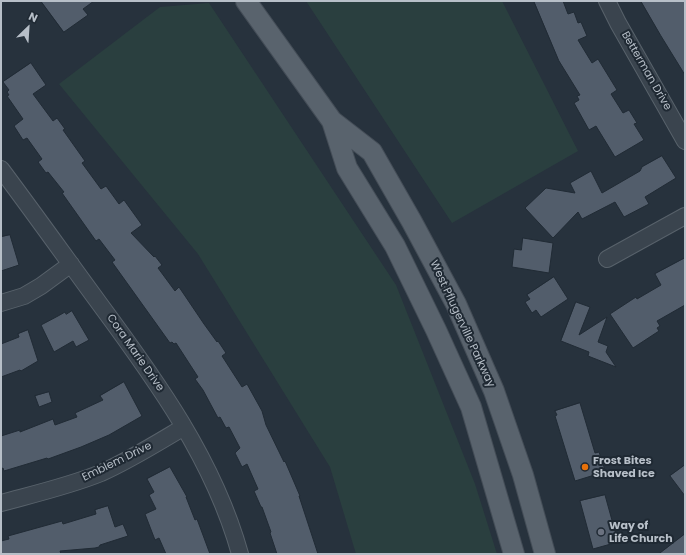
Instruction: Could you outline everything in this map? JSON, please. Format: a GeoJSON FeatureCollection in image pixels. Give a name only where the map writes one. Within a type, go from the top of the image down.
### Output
{"type":"FeatureCollection","features":[{"type":"Feature","properties":{"kind":"main road","name":"West Pflugerville Parkway"},"geometry":{"type":"LineString","coordinates":[[246,1],[332,121],[372,152],[412,222],[456,304],[494,391],[523,475],[545,554]]}},
{"type":"Feature","properties":{"kind":"main road","name":"West Pflugerville Parkway"},"geometry":{"type":"LineString","coordinates":[[332,121],[347,168],[395,246],[436,330],[470,407],[514,554]]}},
{"type":"Feature","properties":{"kind":"street","name":"Betterman Drive"},"geometry":{"type":"LineString","coordinates":[[608,1],[618,23],[685,141]]}},
{"type":"Feature","properties":{"kind":"street","name":"Cora Marie Drive"},"geometry":{"type":"LineString","coordinates":[[1,169],[146,367],[184,427],[211,477],[229,519],[240,554]]}},
{"type":"Feature","properties":{"kind":"street"},"geometry":{"type":"LineString","coordinates":[[607,259],[685,216]]}},
{"type":"Feature","properties":{"kind":"street"},"geometry":{"type":"LineString","coordinates":[[1,303],[24,296],[41,286],[71,264]]}},
{"type":"Feature","properties":{"kind":"street","name":"Emblem Drive"},"geometry":{"type":"LineString","coordinates":[[1,503],[71,483],[101,472],[127,460],[184,427]]}},
{"type":"Feature","properties":{"kind":"green space"},"geometry":{"type":"Polygon","coordinates":[[[306,1],[502,1],[578,151],[452,223],[306,1]]]}},
{"type":"Feature","properties":{"kind":"green space"},"geometry":{"type":"Polygon","coordinates":[[[209,3],[396,285],[475,484],[497,554],[356,554],[330,467],[198,254],[59,84],[160,7],[209,3]]]}},
{"type":"Feature","properties":{"kind":"building"},"geometry":{"type":"Polygon","coordinates":[[[41,1],[94,1],[83,9],[88,15],[64,32],[41,1]]]}},
{"type":"Feature","properties":{"kind":"building"},"geometry":{"type":"Polygon","coordinates":[[[534,1],[563,1],[568,14],[574,12],[578,23],[581,22],[587,36],[578,40],[592,63],[598,59],[617,90],[611,94],[623,113],[629,110],[637,123],[634,124],[644,140],[615,157],[596,126],[589,130],[574,103],[579,100],[577,96],[580,95],[559,61],[534,1]]]}},
{"type":"Feature","properties":{"kind":"building"},"geometry":{"type":"Polygon","coordinates":[[[641,1],[685,1],[685,75],[661,36],[641,1]]]}},
{"type":"Feature","properties":{"kind":"building"},"geometry":{"type":"Polygon","coordinates":[[[31,63],[46,85],[33,94],[53,121],[57,118],[65,129],[63,130],[85,161],[82,163],[101,189],[106,186],[119,204],[124,200],[142,225],[131,233],[154,257],[155,256],[162,265],[158,268],[175,291],[179,287],[217,342],[218,341],[226,353],[222,356],[242,387],[247,384],[262,411],[266,425],[284,462],[285,461],[300,496],[318,554],[277,554],[262,507],[254,491],[258,489],[247,464],[242,467],[235,453],[240,448],[229,427],[226,428],[220,417],[218,418],[203,390],[195,379],[198,377],[176,343],[170,343],[112,262],[115,260],[99,239],[96,241],[62,193],[64,192],[38,162],[42,159],[27,138],[23,140],[14,126],[23,119],[7,96],[9,95],[7,92],[9,90],[3,82],[31,63]]]}},
{"type":"Feature","properties":{"kind":"building"},"geometry":{"type":"Polygon","coordinates":[[[662,156],[676,178],[645,197],[649,204],[624,217],[615,202],[582,219],[578,212],[553,238],[525,208],[546,188],[575,193],[570,183],[591,171],[602,193],[640,171],[642,167],[662,156]]]}},
{"type":"Feature","properties":{"kind":"building"},"geometry":{"type":"Polygon","coordinates":[[[10,235],[19,265],[1,271],[1,237],[10,235]]]}},
{"type":"Feature","properties":{"kind":"building"},"geometry":{"type":"Polygon","coordinates":[[[523,238],[553,243],[549,273],[512,267],[514,249],[521,250],[523,238]]]}},
{"type":"Feature","properties":{"kind":"building"},"geometry":{"type":"Polygon","coordinates":[[[685,258],[685,305],[657,321],[660,326],[657,328],[659,331],[633,348],[610,314],[636,297],[637,299],[661,285],[655,274],[685,258]]]}},
{"type":"Feature","properties":{"kind":"building"},"geometry":{"type":"Polygon","coordinates":[[[554,277],[568,299],[541,317],[536,310],[532,313],[525,302],[530,299],[527,295],[554,277]]]}},
{"type":"Feature","properties":{"kind":"building"},"geometry":{"type":"Polygon","coordinates":[[[576,302],[590,307],[579,335],[607,317],[598,342],[608,346],[606,352],[616,367],[588,356],[589,352],[561,341],[576,302]]]}},
{"type":"Feature","properties":{"kind":"building"},"geometry":{"type":"Polygon","coordinates":[[[72,311],[89,340],[76,347],[73,341],[54,352],[41,325],[65,312],[66,314],[72,311]]]}},
{"type":"Feature","properties":{"kind":"building"},"geometry":{"type":"Polygon","coordinates":[[[28,330],[38,361],[21,371],[20,370],[1,377],[1,344],[19,337],[18,334],[28,330]]]}},
{"type":"Feature","properties":{"kind":"building"},"geometry":{"type":"Polygon","coordinates":[[[124,382],[142,416],[109,435],[81,447],[48,459],[47,458],[4,471],[3,468],[1,469],[1,436],[20,430],[20,432],[53,419],[55,425],[77,417],[75,413],[103,400],[100,396],[124,382]]]}},
{"type":"Feature","properties":{"kind":"building"},"geometry":{"type":"Polygon","coordinates":[[[49,392],[52,402],[39,407],[35,396],[49,392]]]}},
{"type":"Feature","properties":{"kind":"building"},"geometry":{"type":"Polygon","coordinates":[[[580,403],[595,453],[599,452],[605,470],[600,471],[601,473],[575,481],[555,416],[557,415],[555,411],[580,403]]]}},
{"type":"Feature","properties":{"kind":"building"},"geometry":{"type":"Polygon","coordinates":[[[685,465],[685,496],[670,476],[685,465]]]}},
{"type":"Feature","properties":{"kind":"building"},"geometry":{"type":"Polygon","coordinates":[[[170,467],[187,497],[210,554],[166,554],[159,538],[155,540],[145,514],[156,509],[149,495],[154,492],[147,479],[170,467]]]}},
{"type":"Feature","properties":{"kind":"building","name":"Way of Life Church"},"geometry":{"type":"Polygon","coordinates":[[[605,495],[618,542],[593,549],[580,501],[605,495]]]}},
{"type":"Feature","properties":{"kind":"building"},"geometry":{"type":"Polygon","coordinates":[[[108,506],[115,527],[123,524],[128,536],[95,548],[60,551],[61,554],[1,554],[1,541],[9,539],[8,536],[62,521],[63,524],[96,514],[95,510],[108,506]]]}},
{"type":"Feature","properties":{"kind":"building"},"geometry":{"type":"Polygon","coordinates":[[[685,534],[685,554],[659,554],[685,534]]]}},
{"type":"Feature","properties":{"kind":"place","name":"Frost Bites Shaved Ice"},"geometry":{"type":"Point","coordinates":[585,467]}},
{"type":"Feature","properties":{"kind":"place","name":"Way of Life Church"},"geometry":{"type":"Point","coordinates":[601,532]}}]}
